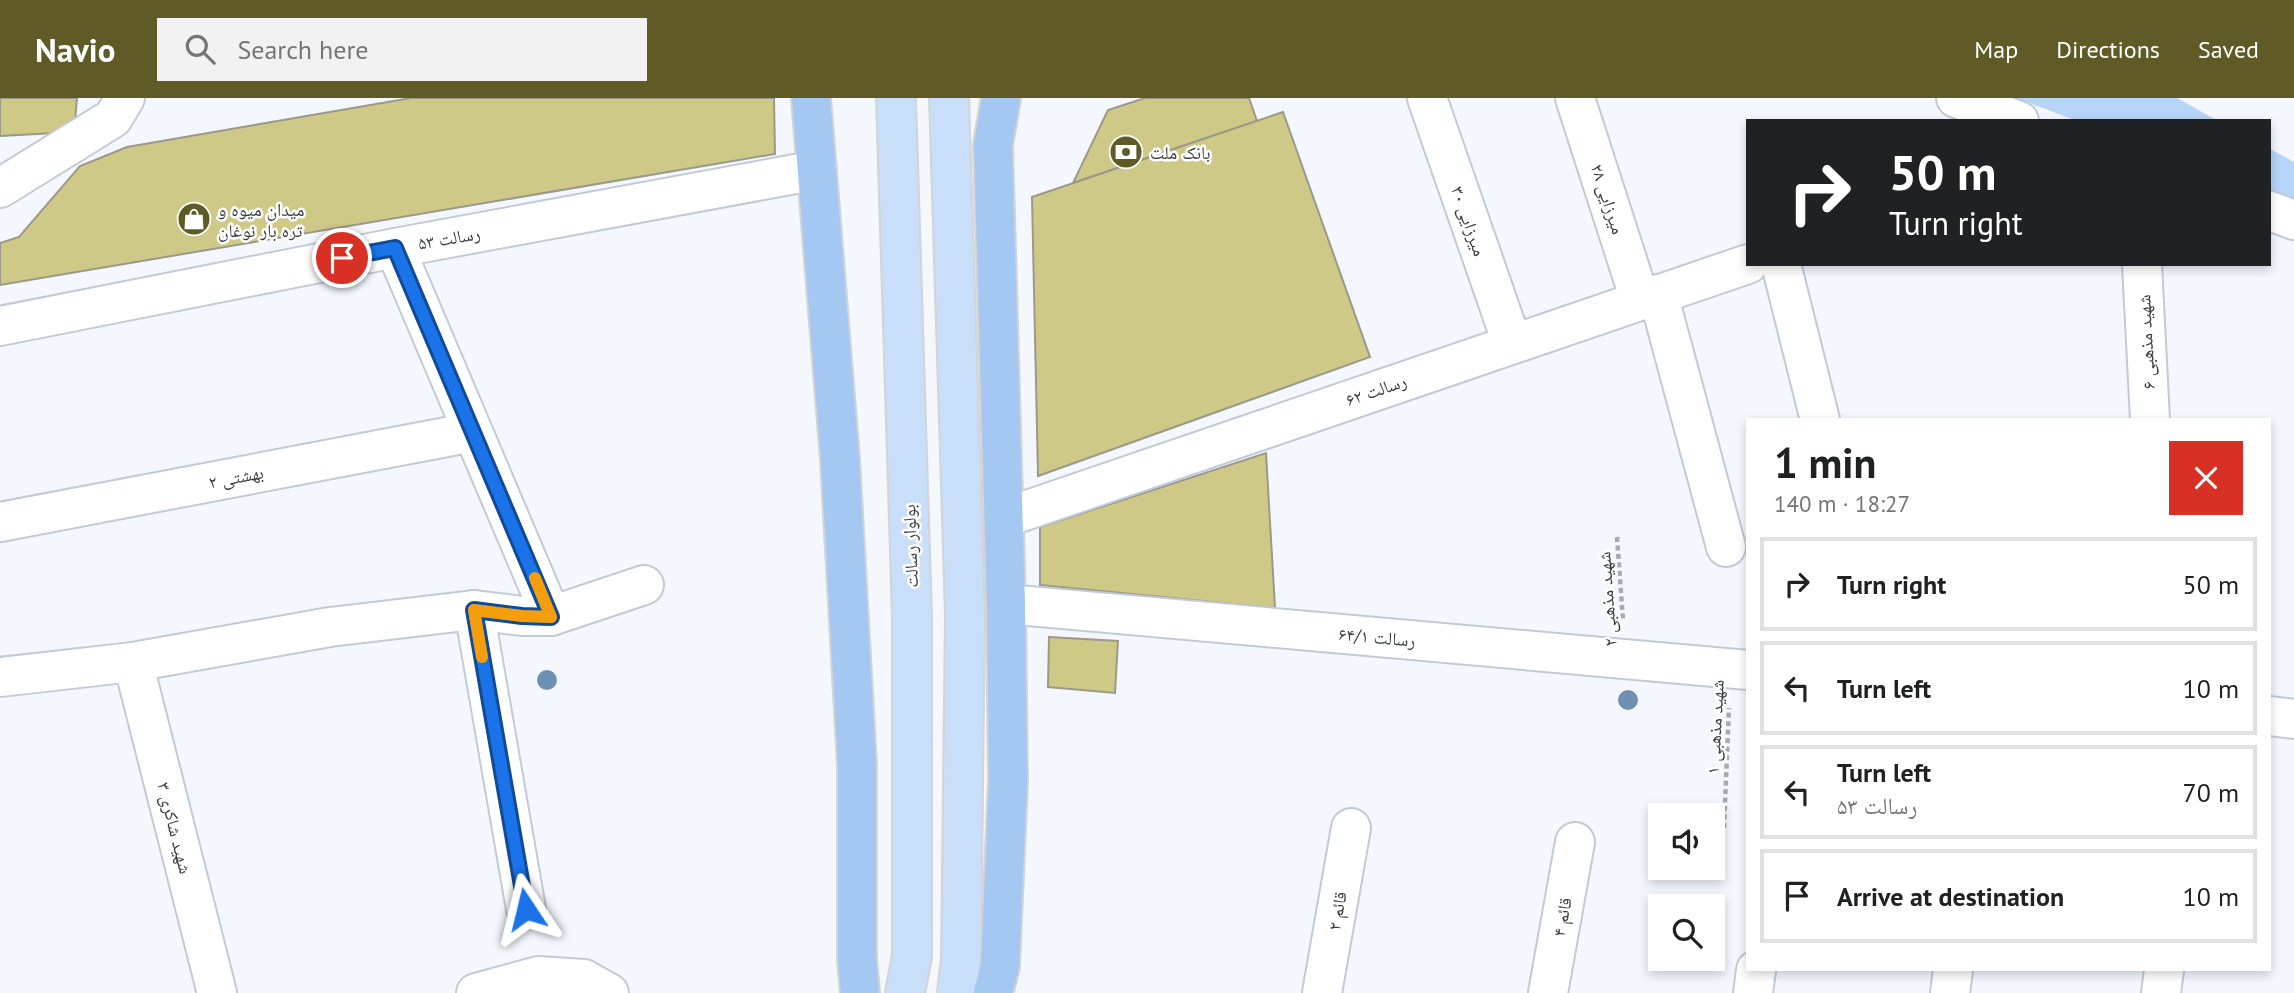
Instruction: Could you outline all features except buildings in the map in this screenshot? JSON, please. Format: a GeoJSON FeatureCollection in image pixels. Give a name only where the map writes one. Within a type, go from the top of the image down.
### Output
{"type":"FeatureCollection","features":[{"type":"Feature","properties":{"kind":"highway"},"geometry":{"type":"LineString","coordinates":[[811,98],[840,459],[856,751],[857,959],[860,993]]}},
{"type":"Feature","properties":{"kind":"highway"},"geometry":{"type":"LineString","coordinates":[[993,993],[1000,967],[1008,782],[1004,518],[993,145],[1000,98]]}},
{"type":"Feature","properties":{"kind":"main road","name":"بولوار رسالت"},"geometry":{"type":"LineString","coordinates":[[896,98],[912,617],[912,956],[905,993]]}},
{"type":"Feature","properties":{"kind":"main road"},"geometry":{"type":"LineString","coordinates":[[949,98],[965,615],[961,945],[957,993]]}},
{"type":"Feature","properties":{"kind":"street"},"geometry":{"type":"LineString","coordinates":[[0,188],[113,118],[125,98]]}},
{"type":"Feature","properties":{"kind":"street","name":"میرزایی ۳۰"},"geometry":{"type":"LineString","coordinates":[[1427,98],[1512,343]]}},
{"type":"Feature","properties":{"kind":"street","name":"میرزایی ۲۸"},"geometry":{"type":"LineString","coordinates":[[1575,98],[1649,297],[1726,547]]}},
{"type":"Feature","properties":{"kind":"street"},"geometry":{"type":"LineString","coordinates":[[1956,98],[2014,119]]}},
{"type":"Feature","properties":{"kind":"street","name":"رسالت ۵۳"},"geometry":{"type":"LineString","coordinates":[[0,326],[395,248],[817,170]]}},
{"type":"Feature","properties":{"kind":"street"},"geometry":{"type":"LineString","coordinates":[[2271,211],[2294,220]]}},
{"type":"Feature","properties":{"kind":"street"},"geometry":{"type":"LineString","coordinates":[[395,248],[551,617]]}},
{"type":"Feature","properties":{"kind":"street","name":"رسالت ۶۲"},"geometry":{"type":"LineString","coordinates":[[1004,518],[1746,265]]}},
{"type":"Feature","properties":{"kind":"street"},"geometry":{"type":"LineString","coordinates":[[1782,266],[1820,418]]}},
{"type":"Feature","properties":{"kind":"street","name":"شهید مذهبی ۶"},"geometry":{"type":"LineString","coordinates":[[2142,266],[2150,418]]}},
{"type":"Feature","properties":{"kind":"street","name":"بهشتی ۲"},"geometry":{"type":"LineString","coordinates":[[0,522],[472,432]]}},
{"type":"Feature","properties":{"kind":"street"},"geometry":{"type":"LineString","coordinates":[[0,677],[133,662],[330,627],[474,610],[551,617],[644,585]]}},
{"type":"Feature","properties":{"kind":"street","name":"رسالت ۶۴/۱"},"geometry":{"type":"LineString","coordinates":[[1006,604],[1740,669]]}},
{"type":"Feature","properties":{"kind":"street"},"geometry":{"type":"LineString","coordinates":[[474,610],[526,909]]}},
{"type":"Feature","properties":{"kind":"street","name":"شهید شاکری ۳"},"geometry":{"type":"LineString","coordinates":[[133,662],[217,993]]}},
{"type":"Feature","properties":{"kind":"street"},"geometry":{"type":"LineString","coordinates":[[2271,716],[2294,719]]}},
{"type":"Feature","properties":{"kind":"street","name":"قائم ۲"},"geometry":{"type":"LineString","coordinates":[[1322,993],[1351,828]]}},
{"type":"Feature","properties":{"kind":"street","name":"قائم ۴"},"geometry":{"type":"LineString","coordinates":[[1548,993],[1575,842]]}},
{"type":"Feature","properties":{"kind":"street"},"geometry":{"type":"LineString","coordinates":[[1753,993],[1756,971]]}},
{"type":"Feature","properties":{"kind":"street"},"geometry":{"type":"LineString","coordinates":[[1950,993],[1953,971]]}},
{"type":"Feature","properties":{"kind":"street"},"geometry":{"type":"LineString","coordinates":[[2161,993],[2164,971]]}},
{"type":"Feature","properties":{"kind":"street"},"geometry":{"type":"LineString","coordinates":[[476,993],[538,976],[584,979],[609,993]]}},
{"type":"Feature","properties":{"kind":"path","name":"شهید مذهبی ۲"},"geometry":{"type":"LineString","coordinates":[[1617,537],[1626,659]]}},
{"type":"Feature","properties":{"kind":"path","name":"شهید مذهبی ۱"},"geometry":{"type":"LineString","coordinates":[[1725,818],[1740,669]]}},
{"type":"Feature","properties":{"kind":"shaded area"},"geometry":{"type":"Polygon","coordinates":[[[2016,98],[2177,98],[2214,119],[2072,119],[2016,98]]]}},
{"type":"Feature","properties":{"kind":"shaded area"},"geometry":{"type":"Polygon","coordinates":[[[2271,150],[2294,162],[2294,202],[2271,193],[2271,150]]]}},
{"type":"Feature","properties":{"kind":"slow traffic"},"geometry":{"type":"LineString","coordinates":[[482,657],[474,610],[551,617],[535,578]]}},
{"type":"Feature","properties":{"kind":"place","name":"بانک ملت"},"geometry":{"type":"Point","coordinates":[1126,152]}},
{"type":"Feature","properties":{"kind":"place","name":"میدان میوه و تره بار نوغان"},"geometry":{"type":"Point","coordinates":[194,219]}},
{"type":"Feature","properties":{"kind":"route"},"geometry":{"type":"LineString","coordinates":[[342,258],[395,248],[551,617],[474,610],[526,909]]}}]}
